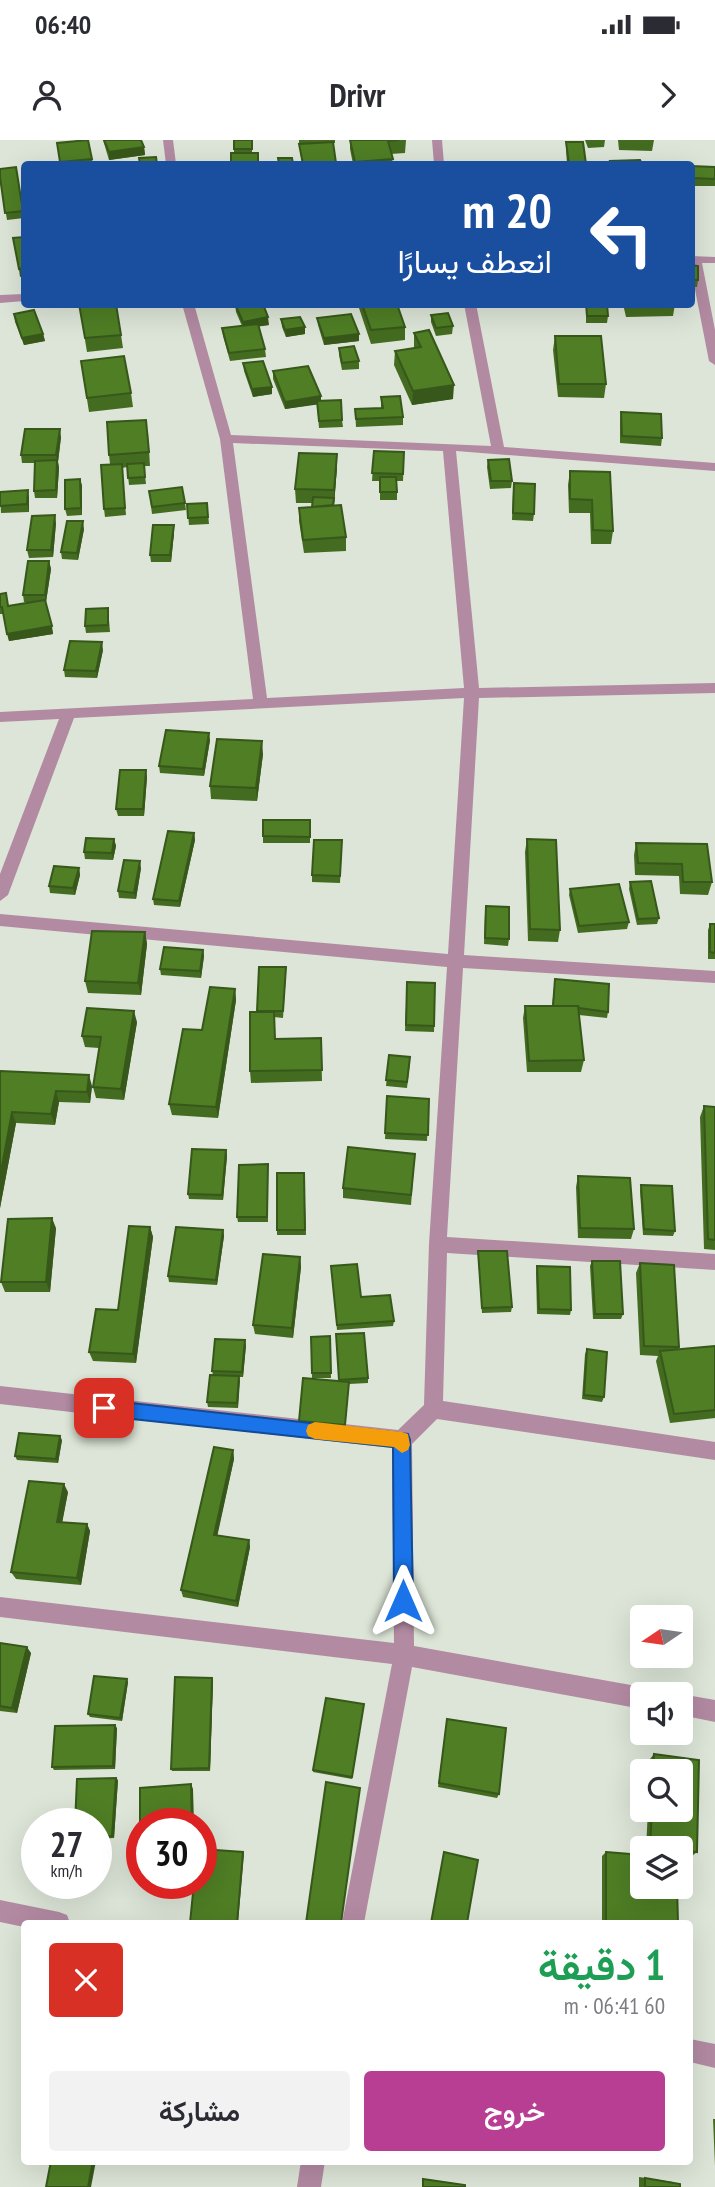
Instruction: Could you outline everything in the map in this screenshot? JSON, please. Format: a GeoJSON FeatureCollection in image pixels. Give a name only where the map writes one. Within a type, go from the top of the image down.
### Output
{"type":"FeatureCollection","features":[{"type":"Feature","properties":{"kind":"street"},"geometry":{"type":"LineString","coordinates":[[168,140],[171,161]]}},
{"type":"Feature","properties":{"kind":"street"},"geometry":{"type":"LineString","coordinates":[[437,140],[439,161]]}},
{"type":"Feature","properties":{"kind":"street"},"geometry":{"type":"LineString","coordinates":[[695,259],[715,260]]}},
{"type":"Feature","properties":{"kind":"street"},"geometry":{"type":"LineString","coordinates":[[695,268],[715,361]]}},
{"type":"Feature","properties":{"kind":"street"},"geometry":{"type":"LineString","coordinates":[[0,299],[21,298]]}},
{"type":"Feature","properties":{"kind":"street"},"geometry":{"type":"LineString","coordinates":[[189,308],[226,439],[261,704]]}},
{"type":"Feature","properties":{"kind":"street"},"geometry":{"type":"LineString","coordinates":[[471,308],[498,451]]}},
{"type":"Feature","properties":{"kind":"street"},"geometry":{"type":"LineString","coordinates":[[226,439],[449,447],[715,467]]}},
{"type":"Feature","properties":{"kind":"street"},"geometry":{"type":"LineString","coordinates":[[354,1920],[404,1655],[402,1440],[433,1409],[454,961],[472,693],[449,447]]}},
{"type":"Feature","properties":{"kind":"street"},"geometry":{"type":"LineString","coordinates":[[0,717],[472,693],[715,688]]}},
{"type":"Feature","properties":{"kind":"street"},"geometry":{"type":"LineString","coordinates":[[0,895],[69,712]]}},
{"type":"Feature","properties":{"kind":"street"},"geometry":{"type":"LineString","coordinates":[[0,920],[454,961],[715,977]]}},
{"type":"Feature","properties":{"kind":"street"},"geometry":{"type":"LineString","coordinates":[[439,1244],[715,1262]]}},
{"type":"Feature","properties":{"kind":"street"},"geometry":{"type":"LineString","coordinates":[[0,1395],[402,1440]]}},
{"type":"Feature","properties":{"kind":"street"},"geometry":{"type":"LineString","coordinates":[[433,1409],[715,1451]]}},
{"type":"Feature","properties":{"kind":"street"},"geometry":{"type":"LineString","coordinates":[[0,1607],[404,1655],[630,1696]]}},
{"type":"Feature","properties":{"kind":"street"},"geometry":{"type":"LineString","coordinates":[[693,1707],[715,1711]]}},
{"type":"Feature","properties":{"kind":"street"},"geometry":{"type":"LineString","coordinates":[[0,1911],[44,1920]]}},
{"type":"Feature","properties":{"kind":"street"},"geometry":{"type":"LineString","coordinates":[[693,2052],[715,2056]]}},
{"type":"Feature","properties":{"kind":"street"},"geometry":{"type":"LineString","coordinates":[[309,2187],[312,2165]]}},
{"type":"Feature","properties":{"kind":"building"},"geometry":{"type":"Polygon","coordinates":[[[88,140],[92,159],[60,161],[57,143],[88,140]]]}},
{"type":"Feature","properties":{"kind":"building"},"geometry":{"type":"Polygon","coordinates":[[[104,140],[141,140],[144,147],[109,152],[104,140]]]}},
{"type":"Feature","properties":{"kind":"building"},"geometry":{"type":"Polygon","coordinates":[[[234,140],[252,140],[252,149],[234,149],[234,140]]]}},
{"type":"Feature","properties":{"kind":"building"},"geometry":{"type":"Polygon","coordinates":[[[350,140],[399,140],[388,141],[393,159],[355,161],[350,140]]]}},
{"type":"Feature","properties":{"kind":"building"},"geometry":{"type":"Polygon","coordinates":[[[333,142],[336,161],[302,161],[299,144],[333,142]]]}},
{"type":"Feature","properties":{"kind":"building"},"geometry":{"type":"Polygon","coordinates":[[[566,142],[583,142],[586,161],[569,161],[566,142]]]}},
{"type":"Feature","properties":{"kind":"building"},"geometry":{"type":"Polygon","coordinates":[[[231,153],[258,153],[258,161],[231,161],[231,153]]]}},
{"type":"Feature","properties":{"kind":"building"},"geometry":{"type":"Polygon","coordinates":[[[156,157],[157,161],[140,161],[139,158],[156,157]]]}},
{"type":"Feature","properties":{"kind":"building"},"geometry":{"type":"Polygon","coordinates":[[[278,158],[292,158],[292,161],[278,161],[278,158]]]}},
{"type":"Feature","properties":{"kind":"building"},"geometry":{"type":"Polygon","coordinates":[[[695,166],[715,167],[715,179],[695,178],[695,166]]]}},
{"type":"Feature","properties":{"kind":"building"},"geometry":{"type":"Polygon","coordinates":[[[16,167],[21,211],[5,213],[0,169],[16,167]]]}},
{"type":"Feature","properties":{"kind":"building"},"geometry":{"type":"Polygon","coordinates":[[[21,237],[21,269],[19,269],[13,238],[21,237]]]}},
{"type":"Feature","properties":{"kind":"building"},"geometry":{"type":"Polygon","coordinates":[[[695,266],[698,266],[698,280],[695,280],[695,266]]]}},
{"type":"Feature","properties":{"kind":"building"},"geometry":{"type":"Polygon","coordinates":[[[80,308],[117,308],[121,335],[85,338],[80,308]]]}},
{"type":"Feature","properties":{"kind":"building"},"geometry":{"type":"Polygon","coordinates":[[[237,308],[265,308],[268,317],[243,322],[237,308]]]}},
{"type":"Feature","properties":{"kind":"building"},"geometry":{"type":"Polygon","coordinates":[[[363,308],[398,308],[405,327],[371,330],[363,308]]]}},
{"type":"Feature","properties":{"kind":"building"},"geometry":{"type":"Polygon","coordinates":[[[586,308],[607,308],[608,316],[587,316],[586,308]]]}},
{"type":"Feature","properties":{"kind":"building"},"geometry":{"type":"Polygon","coordinates":[[[34,310],[43,334],[22,338],[14,314],[34,310]]]}},
{"type":"Feature","properties":{"kind":"building"},"geometry":{"type":"Polygon","coordinates":[[[448,313],[453,326],[436,328],[431,315],[448,313]]]}},
{"type":"Feature","properties":{"kind":"building"},"geometry":{"type":"Polygon","coordinates":[[[351,314],[359,334],[324,338],[317,318],[351,314]]]}},
{"type":"Feature","properties":{"kind":"building"},"geometry":{"type":"Polygon","coordinates":[[[300,317],[305,327],[285,330],[281,319],[300,317]]]}},
{"type":"Feature","properties":{"kind":"building"},"geometry":{"type":"Polygon","coordinates":[[[258,324],[265,349],[229,353],[222,328],[258,324]]]}},
{"type":"Feature","properties":{"kind":"building"},"geometry":{"type":"Polygon","coordinates":[[[429,330],[454,385],[413,391],[395,351],[421,347],[414,333],[429,330]]]}},
{"type":"Feature","properties":{"kind":"building"},"geometry":{"type":"Polygon","coordinates":[[[555,336],[601,336],[606,384],[559,384],[555,336]]]}},
{"type":"Feature","properties":{"kind":"building"},"geometry":{"type":"Polygon","coordinates":[[[354,346],[359,361],[342,363],[339,348],[354,346]]]}},
{"type":"Feature","properties":{"kind":"building"},"geometry":{"type":"Polygon","coordinates":[[[124,356],[131,393],[87,398],[81,361],[124,356]]]}},
{"type":"Feature","properties":{"kind":"building"},"geometry":{"type":"Polygon","coordinates":[[[263,361],[272,387],[252,389],[243,363],[263,361]]]}},
{"type":"Feature","properties":{"kind":"building"},"geometry":{"type":"Polygon","coordinates":[[[308,366],[321,396],[285,402],[273,371],[308,366]]]}},
{"type":"Feature","properties":{"kind":"building"},"geometry":{"type":"Polygon","coordinates":[[[400,396],[403,417],[356,419],[355,409],[383,408],[381,397],[400,396]]]}},
{"type":"Feature","properties":{"kind":"building"},"geometry":{"type":"Polygon","coordinates":[[[341,400],[342,420],[319,421],[317,401],[341,400]]]}},
{"type":"Feature","properties":{"kind":"building"},"geometry":{"type":"Polygon","coordinates":[[[621,412],[661,414],[662,438],[622,436],[621,412]]]}},
{"type":"Feature","properties":{"kind":"building"},"geometry":{"type":"Polygon","coordinates":[[[146,420],[149,452],[109,455],[107,422],[146,420]]]}},
{"type":"Feature","properties":{"kind":"building"},"geometry":{"type":"Polygon","coordinates":[[[25,429],[60,429],[56,455],[21,455],[25,429]]]}},
{"type":"Feature","properties":{"kind":"building"},"geometry":{"type":"Polygon","coordinates":[[[374,451],[404,452],[403,474],[372,473],[374,451]]]}},
{"type":"Feature","properties":{"kind":"building"},"geometry":{"type":"Polygon","coordinates":[[[299,453],[337,454],[334,490],[295,489],[299,453]]]}},
{"type":"Feature","properties":{"kind":"building"},"geometry":{"type":"Polygon","coordinates":[[[509,459],[512,481],[491,481],[488,460],[509,459]]]}},
{"type":"Feature","properties":{"kind":"building"},"geometry":{"type":"Polygon","coordinates":[[[57,460],[56,490],[34,491],[35,461],[57,460]]]}},
{"type":"Feature","properties":{"kind":"building"},"geometry":{"type":"Polygon","coordinates":[[[144,463],[145,477],[128,478],[127,464],[144,463]]]}},
{"type":"Feature","properties":{"kind":"building"},"geometry":{"type":"Polygon","coordinates":[[[122,464],[125,508],[104,509],[101,465],[122,464]]]}},
{"type":"Feature","properties":{"kind":"building"},"geometry":{"type":"Polygon","coordinates":[[[570,471],[610,472],[613,531],[593,530],[592,500],[570,499],[570,471]]]}},
{"type":"Feature","properties":{"kind":"building"},"geometry":{"type":"Polygon","coordinates":[[[380,477],[396,477],[397,492],[380,492],[380,477]]]}},
{"type":"Feature","properties":{"kind":"building"},"geometry":{"type":"Polygon","coordinates":[[[80,479],[81,508],[65,509],[65,480],[80,479]]]}},
{"type":"Feature","properties":{"kind":"building"},"geometry":{"type":"Polygon","coordinates":[[[514,483],[535,484],[534,514],[513,513],[514,483]]]}},
{"type":"Feature","properties":{"kind":"building"},"geometry":{"type":"Polygon","coordinates":[[[182,487],[185,503],[152,507],[149,491],[182,487]]]}},
{"type":"Feature","properties":{"kind":"building"},"geometry":{"type":"Polygon","coordinates":[[[28,490],[27,504],[0,506],[0,492],[28,490]]]}},
{"type":"Feature","properties":{"kind":"building"},"geometry":{"type":"Polygon","coordinates":[[[313,497],[334,498],[333,505],[312,507],[313,497]]]}},
{"type":"Feature","properties":{"kind":"building"},"geometry":{"type":"Polygon","coordinates":[[[207,503],[208,517],[188,518],[187,504],[207,503]]]}},
{"type":"Feature","properties":{"kind":"building"},"geometry":{"type":"Polygon","coordinates":[[[341,505],[346,537],[303,540],[299,508],[341,505]]]}},
{"type":"Feature","properties":{"kind":"building"},"geometry":{"type":"Polygon","coordinates":[[[55,515],[51,550],[27,550],[32,516],[55,515]]]}},
{"type":"Feature","properties":{"kind":"building"},"geometry":{"type":"Polygon","coordinates":[[[67,521],[83,521],[77,553],[61,552],[67,521]]]}},
{"type":"Feature","properties":{"kind":"building"},"geometry":{"type":"Polygon","coordinates":[[[153,525],[174,525],[170,555],[150,555],[153,525]]]}},
{"type":"Feature","properties":{"kind":"building"},"geometry":{"type":"Polygon","coordinates":[[[28,561],[49,561],[45,595],[23,595],[28,561]]]}},
{"type":"Feature","properties":{"kind":"building"},"geometry":{"type":"Polygon","coordinates":[[[6,593],[8,606],[45,600],[52,626],[7,634],[0,607],[0,594],[6,593]]]}},
{"type":"Feature","properties":{"kind":"building"},"geometry":{"type":"Polygon","coordinates":[[[108,608],[108,625],[85,626],[86,609],[108,608]]]}},
{"type":"Feature","properties":{"kind":"building"},"geometry":{"type":"Polygon","coordinates":[[[70,641],[102,642],[96,671],[64,670],[70,641]]]}},
{"type":"Feature","properties":{"kind":"building"},"geometry":{"type":"Polygon","coordinates":[[[166,730],[209,733],[203,769],[159,766],[166,730]]]}},
{"type":"Feature","properties":{"kind":"building"},"geometry":{"type":"Polygon","coordinates":[[[217,739],[262,741],[256,788],[210,786],[217,739]]]}},
{"type":"Feature","properties":{"kind":"building"},"geometry":{"type":"Polygon","coordinates":[[[120,770],[146,770],[143,809],[116,809],[120,770]]]}},
{"type":"Feature","properties":{"kind":"building"},"geometry":{"type":"Polygon","coordinates":[[[263,820],[310,820],[310,837],[263,836],[263,820]]]}},
{"type":"Feature","properties":{"kind":"building"},"geometry":{"type":"Polygon","coordinates":[[[168,831],[194,833],[179,901],[153,899],[168,831]]]}},
{"type":"Feature","properties":{"kind":"building"},"geometry":{"type":"Polygon","coordinates":[[[86,838],[114,839],[112,853],[84,852],[86,838]]]}},
{"type":"Feature","properties":{"kind":"building"},"geometry":{"type":"Polygon","coordinates":[[[527,839],[556,840],[560,930],[530,929],[527,839]]]}},
{"type":"Feature","properties":{"kind":"building"},"geometry":{"type":"Polygon","coordinates":[[[314,840],[342,840],[340,876],[312,875],[314,840]]]}},
{"type":"Feature","properties":{"kind":"building"},"geometry":{"type":"Polygon","coordinates":[[[636,843],[707,844],[712,882],[683,882],[682,864],[638,863],[636,843]]]}},
{"type":"Feature","properties":{"kind":"building"},"geometry":{"type":"Polygon","coordinates":[[[124,860],[140,861],[134,893],[118,891],[124,860]]]}},
{"type":"Feature","properties":{"kind":"building"},"geometry":{"type":"Polygon","coordinates":[[[54,866],[79,868],[73,888],[49,886],[54,866]]]}},
{"type":"Feature","properties":{"kind":"building"},"geometry":{"type":"Polygon","coordinates":[[[651,881],[659,918],[638,919],[630,882],[651,881]]]}},
{"type":"Feature","properties":{"kind":"building"},"geometry":{"type":"Polygon","coordinates":[[[619,884],[629,922],[579,926],[570,889],[619,884]]]}},
{"type":"Feature","properties":{"kind":"building"},"geometry":{"type":"Polygon","coordinates":[[[486,906],[509,907],[509,939],[485,938],[486,906]]]}},
{"type":"Feature","properties":{"kind":"building"},"geometry":{"type":"Polygon","coordinates":[[[710,924],[715,924],[715,953],[710,952],[710,924]]]}},
{"type":"Feature","properties":{"kind":"building"},"geometry":{"type":"Polygon","coordinates":[[[92,931],[145,932],[138,983],[85,981],[92,931]]]}},
{"type":"Feature","properties":{"kind":"building"},"geometry":{"type":"Polygon","coordinates":[[[164,947],[203,950],[200,971],[160,969],[164,947]]]}},
{"type":"Feature","properties":{"kind":"building"},"geometry":{"type":"Polygon","coordinates":[[[259,967],[286,967],[283,1011],[257,1011],[259,967]]]}},
{"type":"Feature","properties":{"kind":"building"},"geometry":{"type":"Polygon","coordinates":[[[555,979],[609,984],[608,1012],[578,1006],[553,1006],[555,979]]]}},
{"type":"Feature","properties":{"kind":"building"},"geometry":{"type":"Polygon","coordinates":[[[407,982],[435,983],[434,1026],[406,1025],[407,982]]]}},
{"type":"Feature","properties":{"kind":"building"},"geometry":{"type":"Polygon","coordinates":[[[210,987],[235,989],[216,1107],[169,1104],[183,1029],[202,1030],[210,987]]]}},
{"type":"Feature","properties":{"kind":"building"},"geometry":{"type":"Polygon","coordinates":[[[525,1006],[578,1006],[584,1060],[529,1061],[525,1006]]]}},
{"type":"Feature","properties":{"kind":"building"},"geometry":{"type":"Polygon","coordinates":[[[87,1008],[134,1011],[121,1089],[93,1087],[101,1037],[82,1036],[87,1008]]]}},
{"type":"Feature","properties":{"kind":"building"},"geometry":{"type":"Polygon","coordinates":[[[250,1012],[274,1012],[275,1039],[321,1038],[322,1070],[250,1071],[250,1012]]]}},
{"type":"Feature","properties":{"kind":"building"},"geometry":{"type":"Polygon","coordinates":[[[389,1055],[410,1057],[407,1082],[386,1080],[389,1055]]]}},
{"type":"Feature","properties":{"kind":"building"},"geometry":{"type":"Polygon","coordinates":[[[0,1071],[89,1075],[87,1092],[56,1091],[51,1114],[12,1112],[0,1177],[0,1071]]]}},
{"type":"Feature","properties":{"kind":"building"},"geometry":{"type":"Polygon","coordinates":[[[387,1096],[429,1099],[428,1135],[385,1133],[387,1096]]]}},
{"type":"Feature","properties":{"kind":"building"},"geometry":{"type":"Polygon","coordinates":[[[704,1106],[715,1107],[715,1240],[708,1239],[704,1106]]]}},
{"type":"Feature","properties":{"kind":"building"},"geometry":{"type":"Polygon","coordinates":[[[348,1147],[415,1154],[411,1195],[343,1188],[348,1147]]]}},
{"type":"Feature","properties":{"kind":"building"},"geometry":{"type":"Polygon","coordinates":[[[192,1149],[226,1150],[222,1195],[188,1194],[192,1149]]]}},
{"type":"Feature","properties":{"kind":"building"},"geometry":{"type":"Polygon","coordinates":[[[268,1164],[267,1217],[237,1217],[239,1165],[268,1164]]]}},
{"type":"Feature","properties":{"kind":"building"},"geometry":{"type":"Polygon","coordinates":[[[277,1173],[304,1173],[305,1230],[277,1230],[277,1173]]]}},
{"type":"Feature","properties":{"kind":"building"},"geometry":{"type":"Polygon","coordinates":[[[578,1176],[630,1178],[634,1229],[580,1228],[578,1176]]]}},
{"type":"Feature","properties":{"kind":"building"},"geometry":{"type":"Polygon","coordinates":[[[641,1185],[672,1186],[675,1231],[644,1229],[641,1185]]]}},
{"type":"Feature","properties":{"kind":"building"},"geometry":{"type":"Polygon","coordinates":[[[52,1218],[46,1282],[1,1282],[8,1219],[52,1218]]]}},
{"type":"Feature","properties":{"kind":"building"},"geometry":{"type":"Polygon","coordinates":[[[129,1226],[150,1227],[133,1354],[89,1352],[96,1309],[118,1310],[129,1226]]]}},
{"type":"Feature","properties":{"kind":"building"},"geometry":{"type":"Polygon","coordinates":[[[176,1227],[223,1230],[216,1280],[168,1276],[176,1227]]]}},
{"type":"Feature","properties":{"kind":"building"},"geometry":{"type":"Polygon","coordinates":[[[478,1251],[507,1251],[512,1307],[482,1308],[478,1251]]]}},
{"type":"Feature","properties":{"kind":"building"},"geometry":{"type":"Polygon","coordinates":[[[263,1254],[300,1257],[292,1328],[253,1325],[263,1254]]]}},
{"type":"Feature","properties":{"kind":"building"},"geometry":{"type":"Polygon","coordinates":[[[592,1261],[620,1261],[623,1314],[595,1314],[592,1261]]]}},
{"type":"Feature","properties":{"kind":"building"},"geometry":{"type":"Polygon","coordinates":[[[640,1263],[674,1265],[679,1347],[644,1346],[640,1263]]]}},
{"type":"Feature","properties":{"kind":"building"},"geometry":{"type":"Polygon","coordinates":[[[357,1264],[361,1297],[390,1295],[394,1321],[337,1325],[331,1266],[357,1264]]]}},
{"type":"Feature","properties":{"kind":"building"},"geometry":{"type":"Polygon","coordinates":[[[537,1266],[570,1267],[571,1310],[539,1309],[537,1266]]]}},
{"type":"Feature","properties":{"kind":"building"},"geometry":{"type":"Polygon","coordinates":[[[364,1333],[368,1378],[339,1380],[336,1334],[364,1333]]]}},
{"type":"Feature","properties":{"kind":"building"},"geometry":{"type":"Polygon","coordinates":[[[330,1336],[331,1373],[312,1373],[311,1337],[330,1336]]]}},
{"type":"Feature","properties":{"kind":"building"},"geometry":{"type":"Polygon","coordinates":[[[215,1339],[245,1340],[242,1372],[212,1371],[215,1339]]]}},
{"type":"Feature","properties":{"kind":"building"},"geometry":{"type":"Polygon","coordinates":[[[715,1346],[715,1410],[674,1414],[660,1351],[715,1346]]]}},
{"type":"Feature","properties":{"kind":"building"},"geometry":{"type":"Polygon","coordinates":[[[587,1349],[607,1352],[604,1397],[584,1395],[587,1349]]]}},
{"type":"Feature","properties":{"kind":"building"},"geometry":{"type":"Polygon","coordinates":[[[210,1375],[239,1376],[237,1403],[207,1402],[210,1375]]]}},
{"type":"Feature","properties":{"kind":"building"},"geometry":{"type":"Polygon","coordinates":[[[303,1378],[349,1382],[345,1425],[299,1421],[303,1378]]]}},
{"type":"Feature","properties":{"kind":"building"},"geometry":{"type":"Polygon","coordinates":[[[19,1433],[60,1436],[56,1459],[15,1456],[19,1433]]]}},
{"type":"Feature","properties":{"kind":"building"},"geometry":{"type":"Polygon","coordinates":[[[214,1447],[233,1450],[214,1535],[249,1540],[236,1601],[181,1590],[214,1447]]]}},
{"type":"Feature","properties":{"kind":"building"},"geometry":{"type":"Polygon","coordinates":[[[29,1481],[64,1484],[57,1522],[87,1524],[77,1578],[11,1572],[29,1481]]]}},
{"type":"Feature","properties":{"kind":"building"},"geometry":{"type":"Polygon","coordinates":[[[0,1643],[27,1647],[12,1708],[0,1706],[0,1643]]]}},
{"type":"Feature","properties":{"kind":"building"},"geometry":{"type":"Polygon","coordinates":[[[94,1676],[127,1679],[120,1718],[88,1714],[94,1676]]]}},
{"type":"Feature","properties":{"kind":"building"},"geometry":{"type":"Polygon","coordinates":[[[175,1677],[212,1678],[209,1768],[171,1769],[175,1677]]]}},
{"type":"Feature","properties":{"kind":"building"},"geometry":{"type":"Polygon","coordinates":[[[326,1698],[364,1704],[352,1777],[313,1770],[326,1698]]]}},
{"type":"Feature","properties":{"kind":"building"},"geometry":{"type":"Polygon","coordinates":[[[447,1719],[506,1728],[499,1794],[439,1783],[447,1719]]]}},
{"type":"Feature","properties":{"kind":"building"},"geometry":{"type":"Polygon","coordinates":[[[115,1725],[113,1766],[52,1767],[55,1726],[115,1725]]]}},
{"type":"Feature","properties":{"kind":"building"},"geometry":{"type":"Polygon","coordinates":[[[654,1754],[692,1759],[654,1759],[654,1754]]]}},
{"type":"Feature","properties":{"kind":"building"},"geometry":{"type":"Polygon","coordinates":[[[693,1759],[699,1760],[697,1852],[693,1852],[693,1836],[651,1836],[651,1822],[693,1822],[693,1759]]]}},
{"type":"Feature","properties":{"kind":"building"},"geometry":{"type":"Polygon","coordinates":[[[116,1778],[112,1836],[112,1808],[76,1808],[77,1779],[116,1778]]]}},
{"type":"Feature","properties":{"kind":"building"},"geometry":{"type":"Polygon","coordinates":[[[326,1782],[360,1788],[341,1920],[306,1920],[326,1782]]]}},
{"type":"Feature","properties":{"kind":"building"},"geometry":{"type":"Polygon","coordinates":[[[191,1784],[192,1808],[140,1808],[140,1788],[191,1784]]]}},
{"type":"Feature","properties":{"kind":"building"},"geometry":{"type":"Polygon","coordinates":[[[217,1850],[243,1852],[237,1920],[190,1920],[192,1899],[217,1899],[217,1850]]]}},
{"type":"Feature","properties":{"kind":"building"},"geometry":{"type":"Polygon","coordinates":[[[444,1852],[478,1860],[468,1920],[432,1920],[444,1852]]]}},
{"type":"Feature","properties":{"kind":"building"},"geometry":{"type":"Polygon","coordinates":[[[606,1852],[630,1854],[630,1899],[677,1899],[678,1920],[606,1920],[606,1852]]]}},
{"type":"Feature","properties":{"kind":"building"},"geometry":{"type":"Polygon","coordinates":[[[50,2165],[92,2165],[88,2187],[46,2187],[50,2165]]]}},
{"type":"Feature","properties":{"kind":"building"},"geometry":{"type":"Polygon","coordinates":[[[645,2178],[680,2184],[680,2187],[645,2187],[645,2178]]]}},
{"type":"Feature","properties":{"kind":"building"},"geometry":{"type":"Polygon","coordinates":[[[423,2179],[465,2185],[465,2187],[423,2187],[423,2179]]]}},
{"type":"Feature","properties":{"kind":"slow traffic"},"geometry":{"type":"LineString","coordinates":[[315,1431],[402,1440],[402,1445]]}},
{"type":"Feature","properties":{"kind":"route"},"geometry":{"type":"LineString","coordinates":[[104,1408],[402,1440],[403,1601]]}}]}
